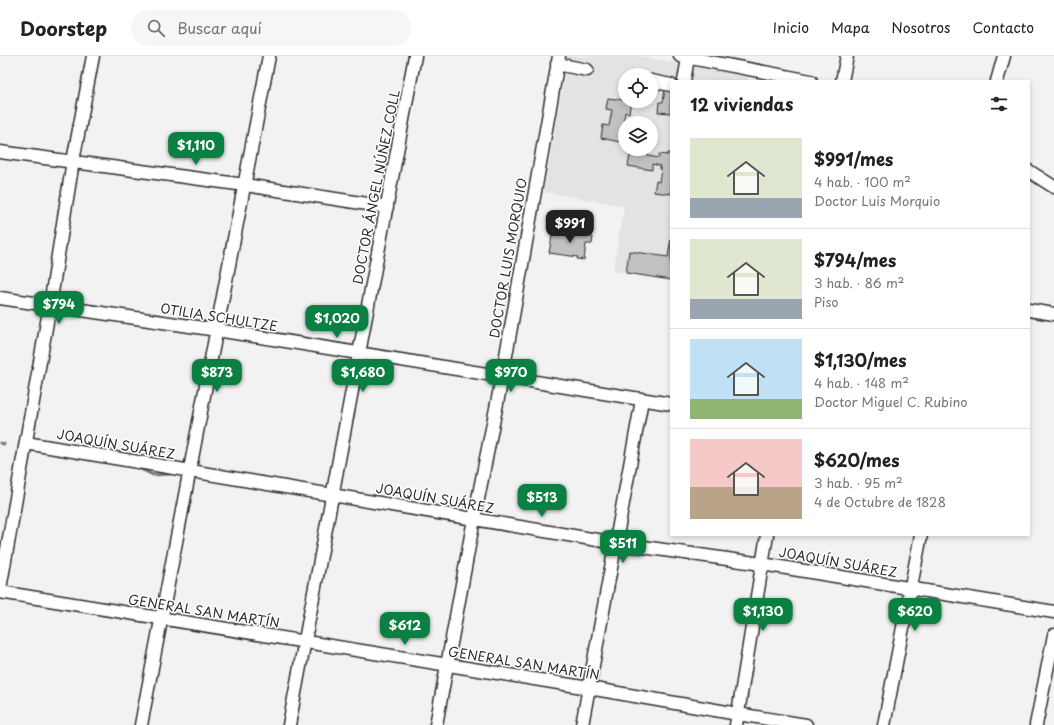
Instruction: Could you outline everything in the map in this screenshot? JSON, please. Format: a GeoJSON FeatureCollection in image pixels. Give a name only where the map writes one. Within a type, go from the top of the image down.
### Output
{"type":"FeatureCollection","features":[{"type":"Feature","properties":{"kind":"street"},"geometry":{"type":"LineString","coordinates":[[0,591],[50,306],[73,161],[93,56]]}},
{"type":"Feature","properties":{"kind":"street"},"geometry":{"type":"LineString","coordinates":[[141,725],[269,56]]}},
{"type":"Feature","properties":{"kind":"street","name":"DOCTOR ÁNGEL NÚÑEZ COLL"},"geometry":{"type":"LineString","coordinates":[[290,725],[358,354],[415,56]]}},
{"type":"Feature","properties":{"kind":"street"},"geometry":{"type":"LineString","coordinates":[[842,80],[847,56]]}},
{"type":"Feature","properties":{"kind":"street"},"geometry":{"type":"LineString","coordinates":[[997,80],[1004,56]]}},
{"type":"Feature","properties":{"kind":"street"},"geometry":{"type":"LineString","coordinates":[[684,80],[684,57],[806,80]]}},
{"type":"Feature","properties":{"kind":"street"},"geometry":{"type":"LineString","coordinates":[[558,60],[587,70]]}},
{"type":"Feature","properties":{"kind":"street","name":"DOCTOR LUIS MORQUIO"},"geometry":{"type":"LineString","coordinates":[[436,725],[502,378],[558,60]]}},
{"type":"Feature","properties":{"kind":"street"},"geometry":{"type":"LineString","coordinates":[[658,82],[670,85]]}},
{"type":"Feature","properties":{"kind":"street"},"geometry":{"type":"LineString","coordinates":[[0,152],[245,185],[387,207]]}},
{"type":"Feature","properties":{"kind":"street"},"geometry":{"type":"LineString","coordinates":[[1030,172],[1054,187]]}},
{"type":"Feature","properties":{"kind":"street","name":"OTILIA SCHULTZE"},"geometry":{"type":"LineString","coordinates":[[0,298],[217,330],[502,378],[670,404]]}},
{"type":"Feature","properties":{"kind":"street"},"geometry":{"type":"LineString","coordinates":[[1030,310],[1054,314]]}},
{"type":"Feature","properties":{"kind":"street"},"geometry":{"type":"LineString","coordinates":[[582,725],[642,400]]}},
{"type":"Feature","properties":{"kind":"street","name":"JOAQUÍN SUÁREZ"},"geometry":{"type":"LineString","coordinates":[[26,443],[615,543],[762,564],[1054,612]]}},
{"type":"Feature","properties":{"kind":"street"},"geometry":{"type":"LineString","coordinates":[[737,720],[767,536]]}},
{"type":"Feature","properties":{"kind":"street"},"geometry":{"type":"LineString","coordinates":[[884,725],[921,536]]}},
{"type":"Feature","properties":{"kind":"street","name":"GENERAL SAN MARTÍN"},"geometry":{"type":"LineString","coordinates":[[0,591],[589,688],[737,720],[806,725]]}},
{"type":"Feature","properties":{"kind":"street"},"geometry":{"type":"LineString","coordinates":[[1036,725],[1054,635]]}},
{"type":"Feature","properties":{"kind":"shaded area"},"geometry":{"type":"Polygon","coordinates":[[[568,56],[640,56],[748,76],[747,80],[670,80],[670,281],[613,271],[624,206],[544,192],[568,56]]]}},
{"type":"Feature","properties":{"kind":"building"},"geometry":{"type":"Polygon","coordinates":[[[665,89],[670,90],[670,113],[658,112],[659,102],[663,102],[665,89]]]}},
{"type":"Feature","properties":{"kind":"building"},"geometry":{"type":"Polygon","coordinates":[[[608,98],[618,99],[618,108],[630,108],[629,113],[625,112],[624,116],[618,116],[618,142],[601,138],[603,125],[609,126],[612,110],[606,109],[608,98]]]}},
{"type":"Feature","properties":{"kind":"building"},"geometry":{"type":"Polygon","coordinates":[[[668,153],[670,153],[670,194],[654,192],[656,181],[659,182],[660,166],[652,164],[652,170],[628,166],[630,156],[648,156],[659,158],[659,154],[668,155],[668,153]]]}},
{"type":"Feature","properties":{"kind":"building"},"geometry":{"type":"Polygon","coordinates":[[[553,230],[582,235],[582,233],[587,234],[586,236],[593,237],[592,244],[586,244],[584,260],[577,259],[578,257],[549,253],[553,230]]]}},
{"type":"Feature","properties":{"kind":"building"},"geometry":{"type":"Polygon","coordinates":[[[670,244],[670,280],[626,273],[629,251],[668,257],[670,244]]]}},
{"type":"Feature","properties":{"kind":"waterway"},"geometry":{"type":"LineString","coordinates":[[0,443],[4,444]]}},
{"type":"Feature","properties":{"kind":"waterway"},"geometry":{"type":"LineString","coordinates":[[136,467],[153,475],[170,474]]}}]}
